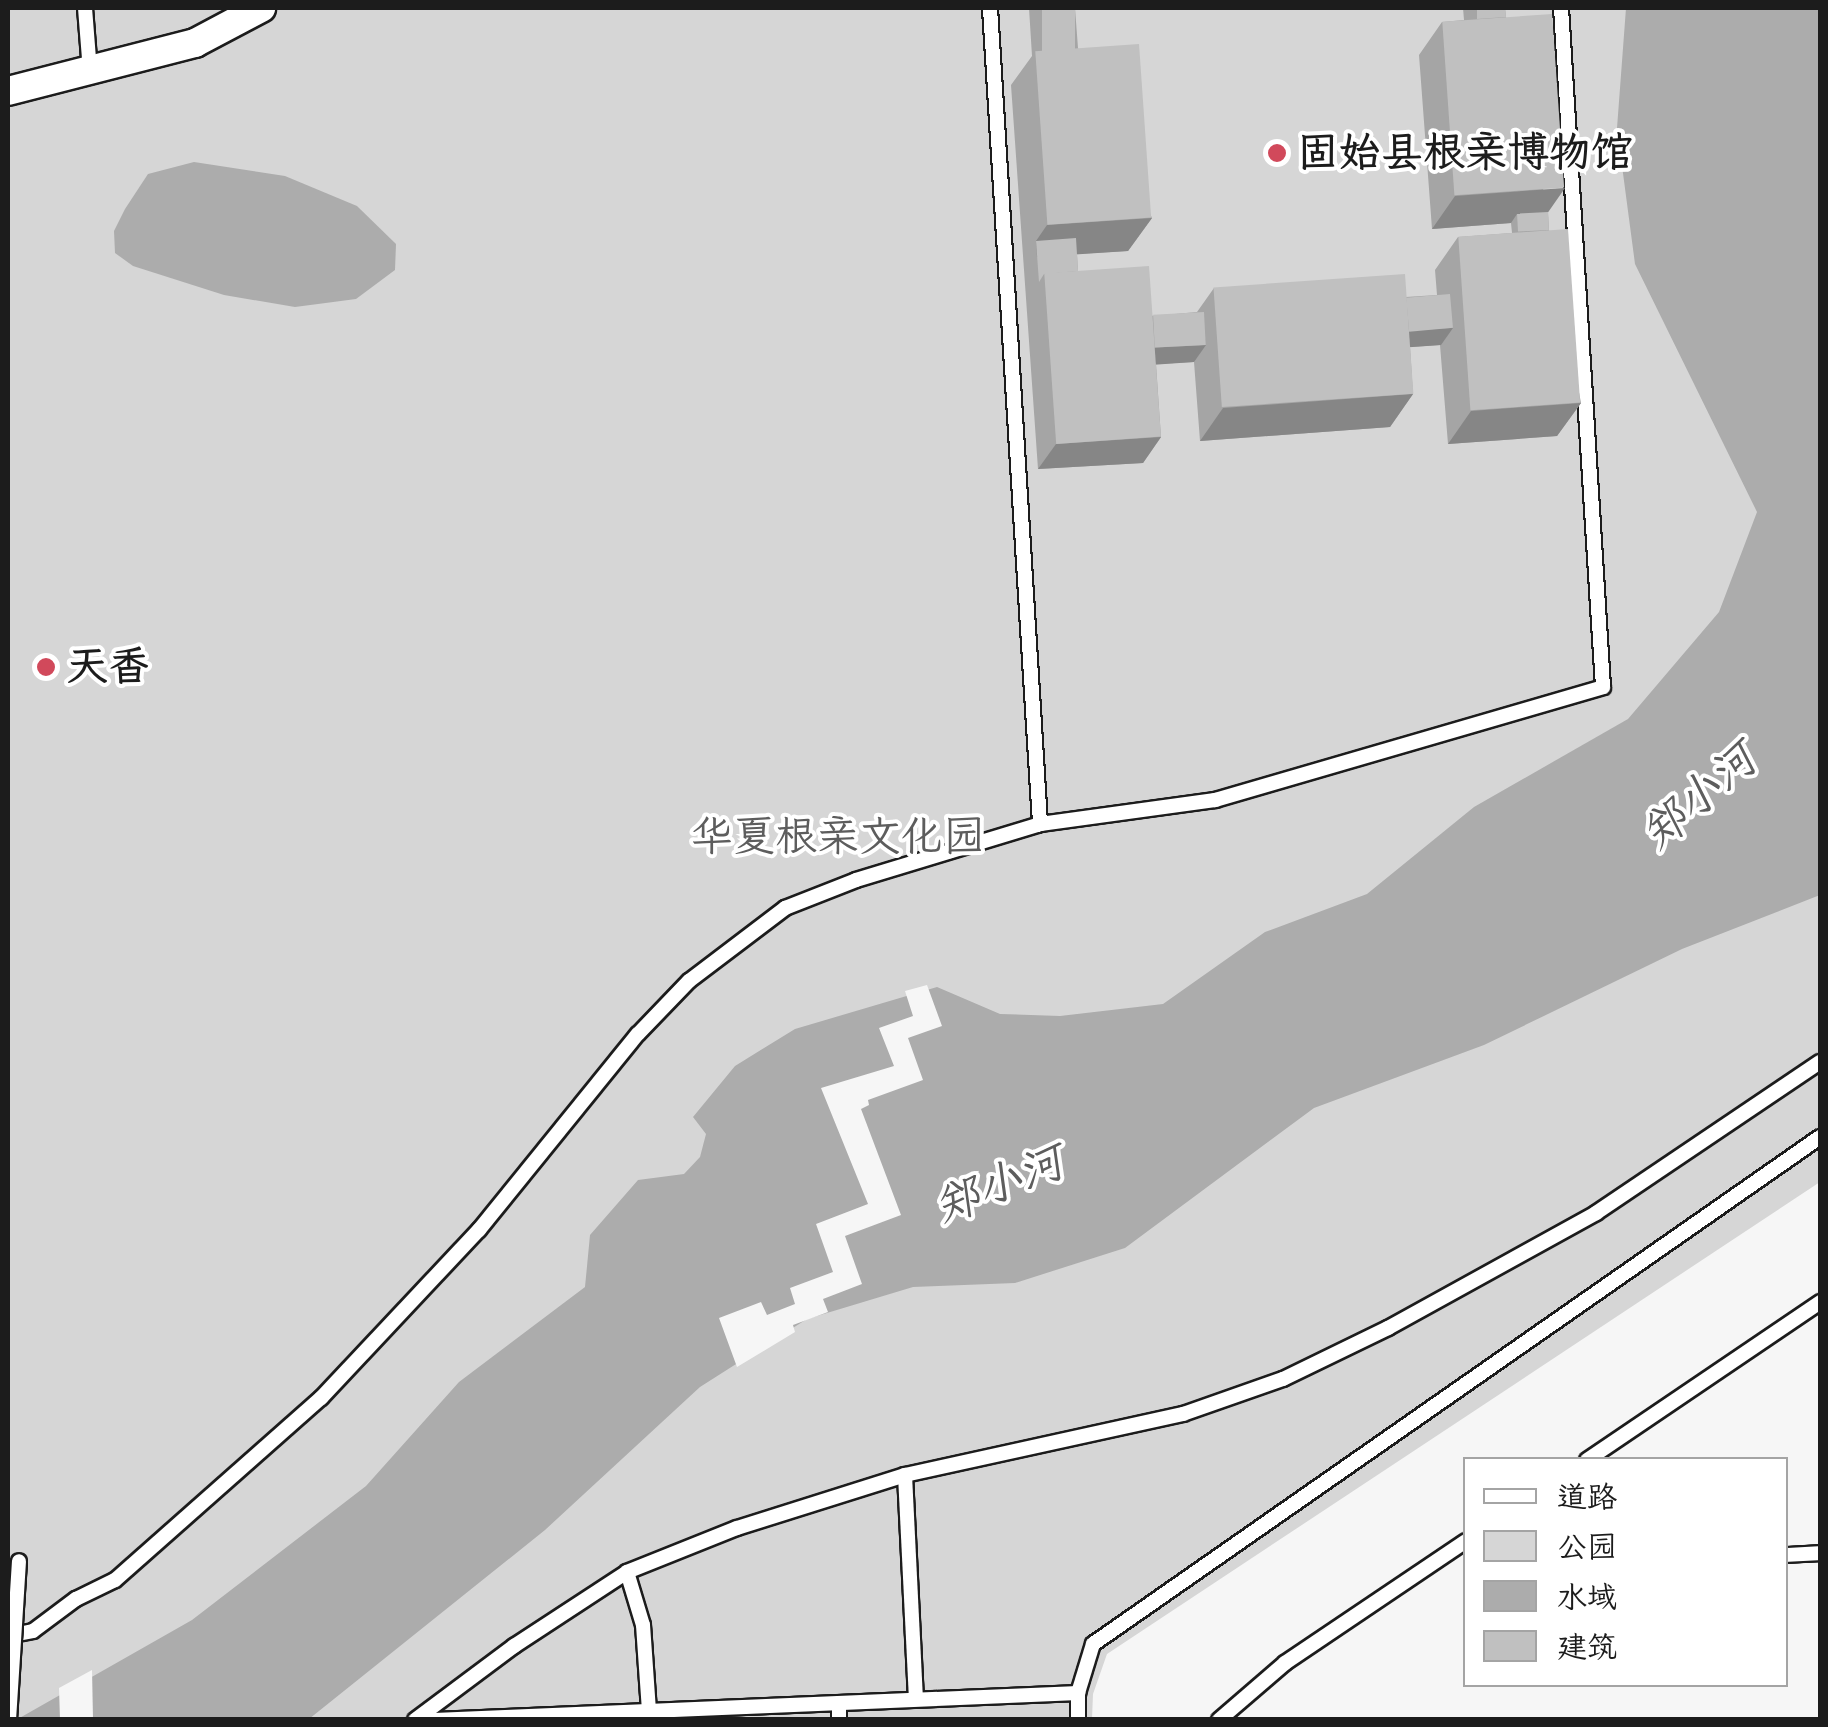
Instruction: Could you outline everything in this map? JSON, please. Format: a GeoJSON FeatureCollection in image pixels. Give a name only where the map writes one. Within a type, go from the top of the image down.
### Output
{"type":"FeatureCollection","features":[{"type":"Feature","properties":{"kind":"street"},"geometry":{"type":"LineString","coordinates":[[8,92],[195,43],[261,8]]}},
{"type":"Feature","properties":{"kind":"lane"},"geometry":{"type":"LineString","coordinates":[[85,8],[90,72]]}},
{"type":"Feature","properties":{"kind":"lane"},"geometry":{"type":"LineString","coordinates":[[990,8],[1040,824]]}},
{"type":"Feature","properties":{"kind":"lane"},"geometry":{"type":"LineString","coordinates":[[8,1636],[32,1631],[76,1599],[115,1580],[321,1398],[480,1230],[638,1034],[689,981],[786,908],[856,880],[1040,824],[1214,800],[1602,687],[1561,8]]}},
{"type":"Feature","properties":{"kind":"lane"},"geometry":{"type":"LineString","coordinates":[[416,1720],[514,1646],[627,1572],[737,1528],[906,1475],[1183,1414],[1282,1380],[1388,1328],[1596,1213],[1820,1062]]}},
{"type":"Feature","properties":{"kind":"lane"},"geometry":{"type":"LineString","coordinates":[[1078,1720],[1078,1693],[1094,1644],[1820,1137]]}},
{"type":"Feature","properties":{"kind":"lane"},"geometry":{"type":"LineString","coordinates":[[1590,1457],[1820,1302]]}},
{"type":"Feature","properties":{"kind":"lane"},"geometry":{"type":"LineString","coordinates":[[906,1475],[916,1700]]}},
{"type":"Feature","properties":{"kind":"lane"},"geometry":{"type":"LineString","coordinates":[[1219,1720],[1285,1663],[1463,1543]]}},
{"type":"Feature","properties":{"kind":"lane"},"geometry":{"type":"LineString","coordinates":[[1788,1555],[1820,1554]]}},
{"type":"Feature","properties":{"kind":"lane"},"geometry":{"type":"LineString","coordinates":[[9,1720],[18,1562]]}},
{"type":"Feature","properties":{"kind":"lane"},"geometry":{"type":"LineString","coordinates":[[627,1572],[643,1625],[649,1710]]}},
{"type":"Feature","properties":{"kind":"lane"},"geometry":{"type":"LineString","coordinates":[[434,1720],[1078,1693]]}},
{"type":"Feature","properties":{"kind":"lane"},"geometry":{"type":"LineString","coordinates":[[839,1703],[839,1720]]}},
{"type":"Feature","properties":{"kind":"green space","name":"华夏根亲文化园"},"geometry":{"type":"Polygon","coordinates":[[[8,8],[1820,8],[1820,1182],[1107,1654],[1093,1694],[1092,1719],[8,1720],[8,8]]]}},
{"type":"Feature","properties":{"kind":"water","name":"郑小河"},"geometry":{"type":"Polygon","coordinates":[[[1626,8],[1820,8],[1820,895],[1682,949],[1484,1045],[1314,1108],[1125,1248],[1015,1283],[913,1287],[807,1319],[700,1387],[545,1530],[309,1719],[16,1720],[192,1620],[366,1486],[459,1382],[585,1287],[590,1235],[638,1180],[684,1174],[700,1157],[706,1134],[693,1117],[735,1066],[795,1029],[937,987],[1000,1014],[1060,1016],[1163,1004],[1265,932],[1367,894],[1474,807],[1628,719],[1719,612],[1757,512],[1635,264],[1617,128],[1626,8]]]}},
{"type":"Feature","properties":{"kind":"water"},"geometry":{"type":"Polygon","coordinates":[[[194,162],[285,176],[357,206],[396,244],[395,270],[356,299],[295,307],[224,295],[133,266],[115,253],[114,231],[125,209],[148,174],[194,162]]]}},
{"type":"Feature","properties":{"kind":"pier"},"geometry":{"type":"Polygon","coordinates":[[[927,985],[942,1026],[908,1038],[923,1080],[868,1100],[869,1105],[861,1109],[901,1215],[845,1236],[862,1284],[823,1299],[828,1312],[793,1325],[795,1332],[737,1367],[719,1318],[761,1302],[767,1315],[795,1304],[790,1288],[833,1272],[816,1224],[868,1204],[821,1088],[894,1066],[879,1028],[913,1016],[905,991],[927,985]]]}},
{"type":"Feature","properties":{"kind":"pier"},"geometry":{"type":"Polygon","coordinates":[[[92,1670],[93,1719],[60,1719],[59,1688],[92,1670]]]}},
{"type":"Feature","properties":{"kind":"building"},"geometry":{"type":"Polygon","coordinates":[[[1042,8],[1075,8],[1075,51],[1042,51],[1042,8]]]}},
{"type":"Feature","properties":{"kind":"building"},"geometry":{"type":"Polygon","coordinates":[[[1477,8],[1505,8],[1506,17],[1477,19],[1477,8]]]}},
{"type":"Feature","properties":{"kind":"building"},"geometry":{"type":"Polygon","coordinates":[[[1552,14],[1564,188],[1454,195],[1442,22],[1552,14]]]}},
{"type":"Feature","properties":{"kind":"building"},"geometry":{"type":"Polygon","coordinates":[[[1139,44],[1151,218],[1047,225],[1035,51],[1139,44]]]}},
{"type":"Feature","properties":{"kind":"building"},"geometry":{"type":"Polygon","coordinates":[[[1548,212],[1549,230],[1518,232],[1517,214],[1548,212]]]}},
{"type":"Feature","properties":{"kind":"building"},"geometry":{"type":"Polygon","coordinates":[[[1568,229],[1580,403],[1470,410],[1458,237],[1568,229]]]}},
{"type":"Feature","properties":{"kind":"building"},"geometry":{"type":"Polygon","coordinates":[[[1076,238],[1078,271],[1044,274],[1039,282],[1036,241],[1076,238]]]}},
{"type":"Feature","properties":{"kind":"building"},"geometry":{"type":"Polygon","coordinates":[[[1149,266],[1161,437],[1056,444],[1044,273],[1149,266]]]}},
{"type":"Feature","properties":{"kind":"building"},"geometry":{"type":"Polygon","coordinates":[[[1405,274],[1413,394],[1222,407],[1213,287],[1405,274]]]}},
{"type":"Feature","properties":{"kind":"building"},"geometry":{"type":"Polygon","coordinates":[[[1450,294],[1453,328],[1409,332],[1406,298],[1450,294]]]}},
{"type":"Feature","properties":{"kind":"building"},"geometry":{"type":"Polygon","coordinates":[[[1204,312],[1206,345],[1155,348],[1153,315],[1204,312]]]}},
{"type":"Feature","properties":{"kind":"place","name":"固始县根亲博物馆"},"geometry":{"type":"Point","coordinates":[1277,153]}},
{"type":"Feature","properties":{"kind":"place","name":"天香"},"geometry":{"type":"Point","coordinates":[46,667]}}]}
